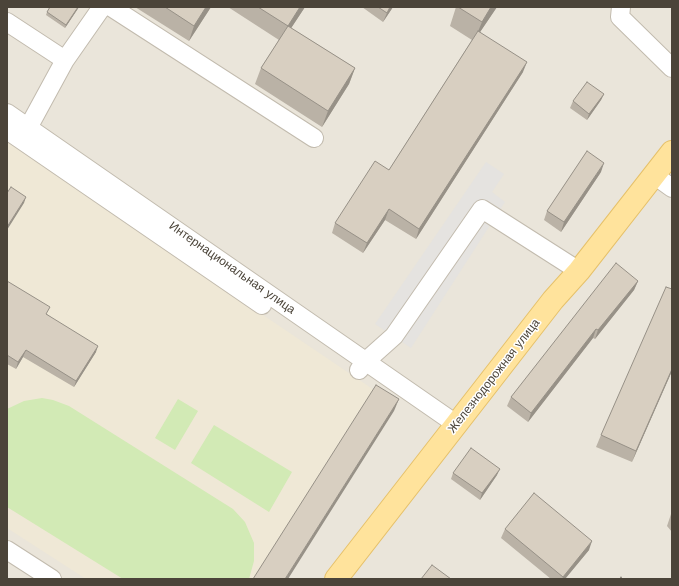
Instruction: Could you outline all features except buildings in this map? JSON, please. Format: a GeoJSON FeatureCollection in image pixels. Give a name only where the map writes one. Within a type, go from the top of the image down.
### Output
{"type":"FeatureCollection","features":[{"type":"Feature","properties":{"kind":"main road","name":"Железнодорожная улица"},"geometry":{"type":"LineString","coordinates":[[336,579],[553,300],[579,271],[672,152]]}},
{"type":"Feature","properties":{"kind":"street"},"geometry":{"type":"LineString","coordinates":[[28,128],[65,60],[102,7]]}},
{"type":"Feature","properties":{"kind":"street"},"geometry":{"type":"LineString","coordinates":[[111,7],[314,138]]}},
{"type":"Feature","properties":{"kind":"street"},"geometry":{"type":"LineString","coordinates":[[621,7],[620,17],[672,68]]}},
{"type":"Feature","properties":{"kind":"street"},"geometry":{"type":"LineString","coordinates":[[7,22],[65,60]]}},
{"type":"Feature","properties":{"kind":"street","name":"Интернациональная улица"},"geometry":{"type":"LineString","coordinates":[[7,114],[452,429]]}},
{"type":"Feature","properties":{"kind":"street","name":"Интернациональная улица"},"geometry":{"type":"LineString","coordinates":[[7,130],[362,366]]}},
{"type":"Feature","properties":{"kind":"street"},"geometry":{"type":"LineString","coordinates":[[654,175],[672,188]]}},
{"type":"Feature","properties":{"kind":"street"},"geometry":{"type":"LineString","coordinates":[[362,366],[394,336],[482,209],[579,271]]}},
{"type":"Feature","properties":{"kind":"street"},"geometry":{"type":"LineString","coordinates":[[7,550],[52,579]]}},
{"type":"Feature","properties":{"kind":"shaded area"},"geometry":{"type":"Polygon","coordinates":[[[7,7],[672,7],[672,579],[7,579],[7,7]]]}},
{"type":"Feature","properties":{"kind":"shaded area"},"geometry":{"type":"Polygon","coordinates":[[[7,142],[380,394],[269,579],[86,579],[7,528],[7,142]]]}},
{"type":"Feature","properties":{"kind":"shaded area"},"geometry":{"type":"Polygon","coordinates":[[[486,162],[504,174],[492,192],[505,202],[411,348],[375,324],[486,162]]]}},
{"type":"Feature","properties":{"kind":"green space"},"geometry":{"type":"Polygon","coordinates":[[[42,398],[53,400],[69,406],[233,509],[245,522],[254,543],[254,561],[249,579],[123,579],[7,507],[7,409],[24,401],[42,398]]]}},
{"type":"Feature","properties":{"kind":"green space"},"geometry":{"type":"Polygon","coordinates":[[[178,399],[198,411],[175,450],[155,438],[178,399]]]}},
{"type":"Feature","properties":{"kind":"green space"},"geometry":{"type":"Polygon","coordinates":[[[214,425],[292,472],[269,512],[191,463],[214,425]]]}}]}
